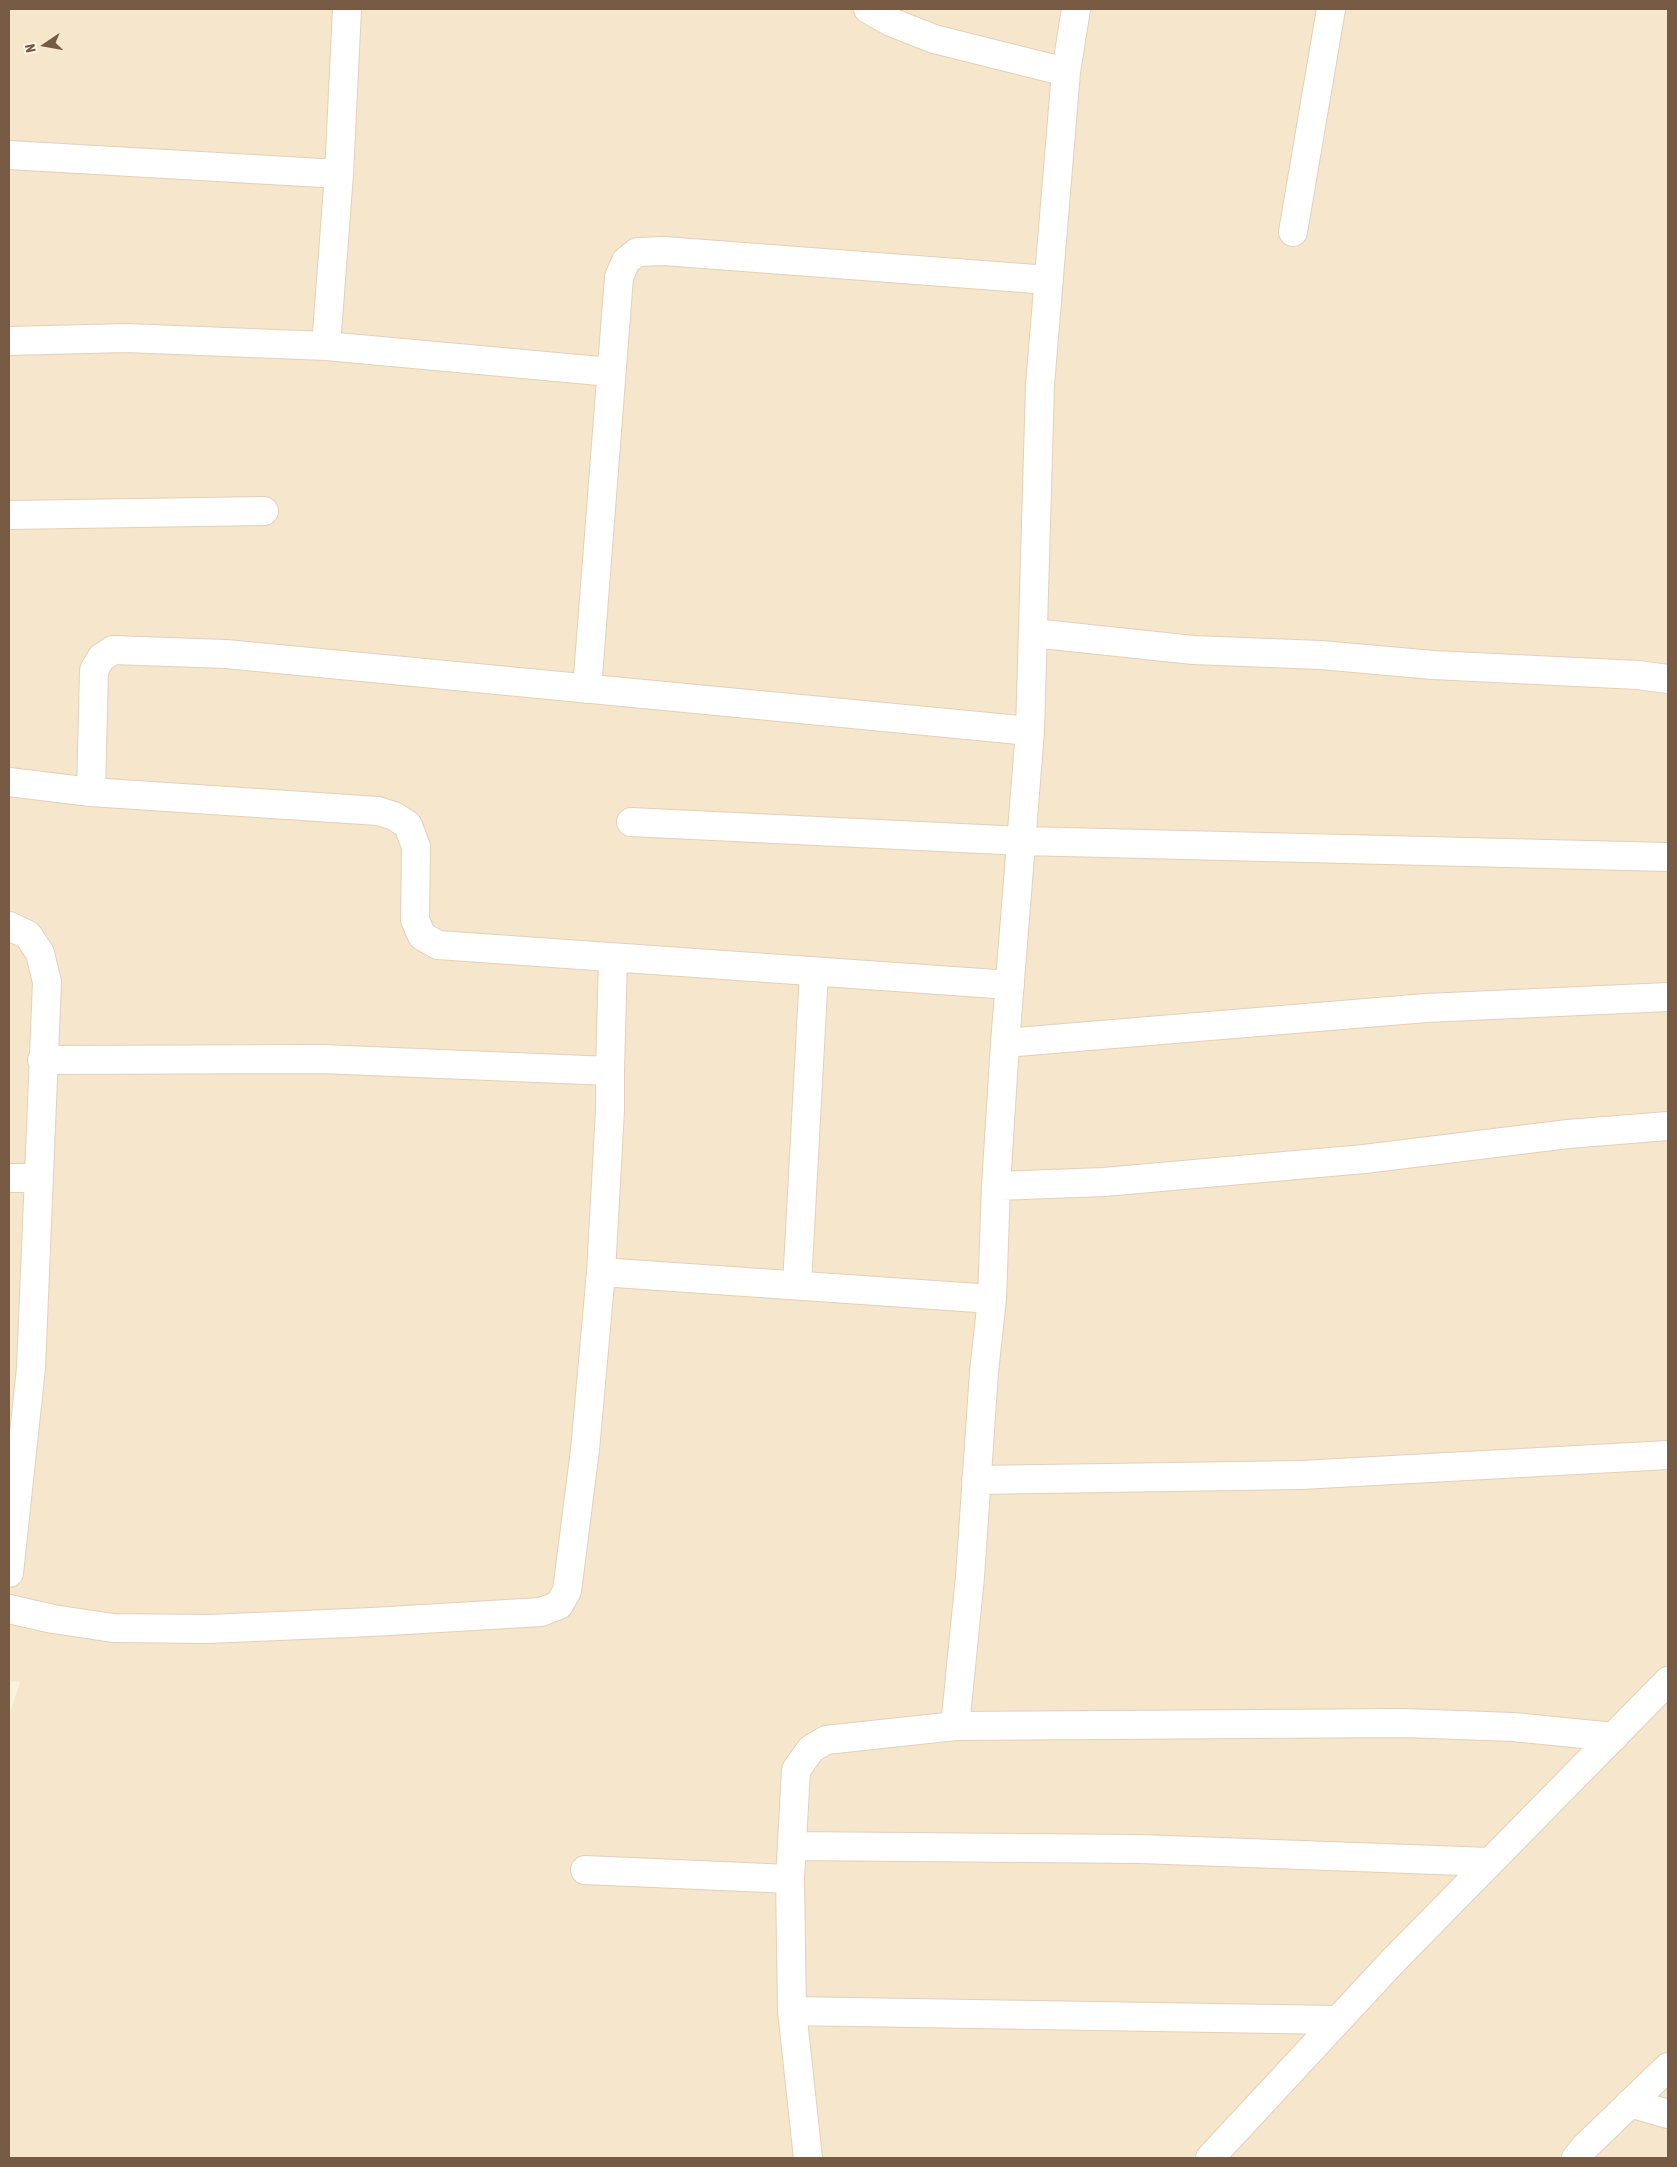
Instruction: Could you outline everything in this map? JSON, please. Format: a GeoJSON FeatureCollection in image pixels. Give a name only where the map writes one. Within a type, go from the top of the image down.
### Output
{"type":"FeatureCollection","features":[{"type":"Feature","properties":{"kind":"street"},"geometry":{"type":"LineString","coordinates":[[326,346],[339,174],[347,9]]}},
{"type":"Feature","properties":{"kind":"street"},"geometry":{"type":"LineString","coordinates":[[868,9],[891,22],[934,39],[1066,72]]}},
{"type":"Feature","properties":{"kind":"street"},"geometry":{"type":"LineString","coordinates":[[955,1726],[970,1577],[984,1372],[992,1298],[996,1186],[1005,1043],[1030,732],[1040,385],[1066,72],[1076,9]]}},
{"type":"Feature","properties":{"kind":"street"},"geometry":{"type":"LineString","coordinates":[[1293,232],[1331,9]]}},
{"type":"Feature","properties":{"kind":"street"},"geometry":{"type":"LineString","coordinates":[[9,155],[339,174]]}},
{"type":"Feature","properties":{"kind":"street"},"geometry":{"type":"LineString","coordinates":[[586,690],[619,277],[626,261],[637,252],[664,251],[1049,280]]}},
{"type":"Feature","properties":{"kind":"street"},"geometry":{"type":"LineString","coordinates":[[9,341],[126,338],[326,346],[611,372]]}},
{"type":"Feature","properties":{"kind":"street"},"geometry":{"type":"LineString","coordinates":[[9,514],[264,511]]}},
{"type":"Feature","properties":{"kind":"street"},"geometry":{"type":"LineString","coordinates":[[1033,633],[1193,650],[1321,655],[1442,665],[1638,675],[1668,679]]}},
{"type":"Feature","properties":{"kind":"street"},"geometry":{"type":"LineString","coordinates":[[91,792],[94,670],[101,658],[113,650],[236,655],[1030,732]]}},
{"type":"Feature","properties":{"kind":"street"},"geometry":{"type":"LineString","coordinates":[[9,782],[91,792],[369,810],[394,816],[408,825],[416,847],[415,920],[422,936],[438,945],[1010,985]]}},
{"type":"Feature","properties":{"kind":"street"},"geometry":{"type":"LineString","coordinates":[[631,822],[1022,841],[1668,857]]}},
{"type":"Feature","properties":{"kind":"street"},"geometry":{"type":"LineString","coordinates":[[9,926],[28,935],[40,953],[47,982],[42,1060],[31,1368],[9,1573]]}},
{"type":"Feature","properties":{"kind":"street"},"geometry":{"type":"LineString","coordinates":[[9,1609],[53,1619],[112,1628],[208,1629],[541,1612],[559,1605],[568,1591],[585,1450],[601,1272],[610,1110],[614,958]]}},
{"type":"Feature","properties":{"kind":"street"},"geometry":{"type":"LineString","coordinates":[[797,1285],[814,972]]}},
{"type":"Feature","properties":{"kind":"street"},"geometry":{"type":"LineString","coordinates":[[1005,1043],[1426,1008],[1668,997]]}},
{"type":"Feature","properties":{"kind":"street"},"geometry":{"type":"LineString","coordinates":[[42,1060],[322,1059],[610,1071]]}},
{"type":"Feature","properties":{"kind":"street"},"geometry":{"type":"LineString","coordinates":[[996,1186],[1104,1182],[1364,1159],[1568,1134],[1668,1126]]}},
{"type":"Feature","properties":{"kind":"street"},"geometry":{"type":"LineString","coordinates":[[9,1178],[38,1178]]}},
{"type":"Feature","properties":{"kind":"street"},"geometry":{"type":"LineString","coordinates":[[601,1272],[992,1298]]}},
{"type":"Feature","properties":{"kind":"street"},"geometry":{"type":"LineString","coordinates":[[976,1480],[1301,1475],[1668,1455]]}},
{"type":"Feature","properties":{"kind":"street"},"geometry":{"type":"LineString","coordinates":[[1210,2158],[1337,2020],[1668,1681]]}},
{"type":"Feature","properties":{"kind":"street"},"geometry":{"type":"LineString","coordinates":[[808,2158],[792,2010],[790,1879],[796,1770],[810,1749],[826,1740],[955,1726],[1404,1723],[1513,1728],[1614,1737]]}},
{"type":"Feature","properties":{"kind":"street"},"geometry":{"type":"LineString","coordinates":[[792,1846],[1140,1848],[1490,1862]]}},
{"type":"Feature","properties":{"kind":"street"},"geometry":{"type":"LineString","coordinates":[[585,1870],[790,1879]]}},
{"type":"Feature","properties":{"kind":"street"},"geometry":{"type":"LineString","coordinates":[[792,2010],[1337,2020]]}},
{"type":"Feature","properties":{"kind":"street"},"geometry":{"type":"LineString","coordinates":[[1576,2158],[1668,2067]]}},
{"type":"Feature","properties":{"kind":"street"},"geometry":{"type":"LineString","coordinates":[[1630,2103],[1668,2114]]}},
{"type":"Feature","properties":{"kind":"shaded area"},"geometry":{"type":"Polygon","coordinates":[[[9,9],[1668,9],[1668,2158],[9,2158],[9,1716],[20,1682],[9,1681],[9,9]]]}}]}
